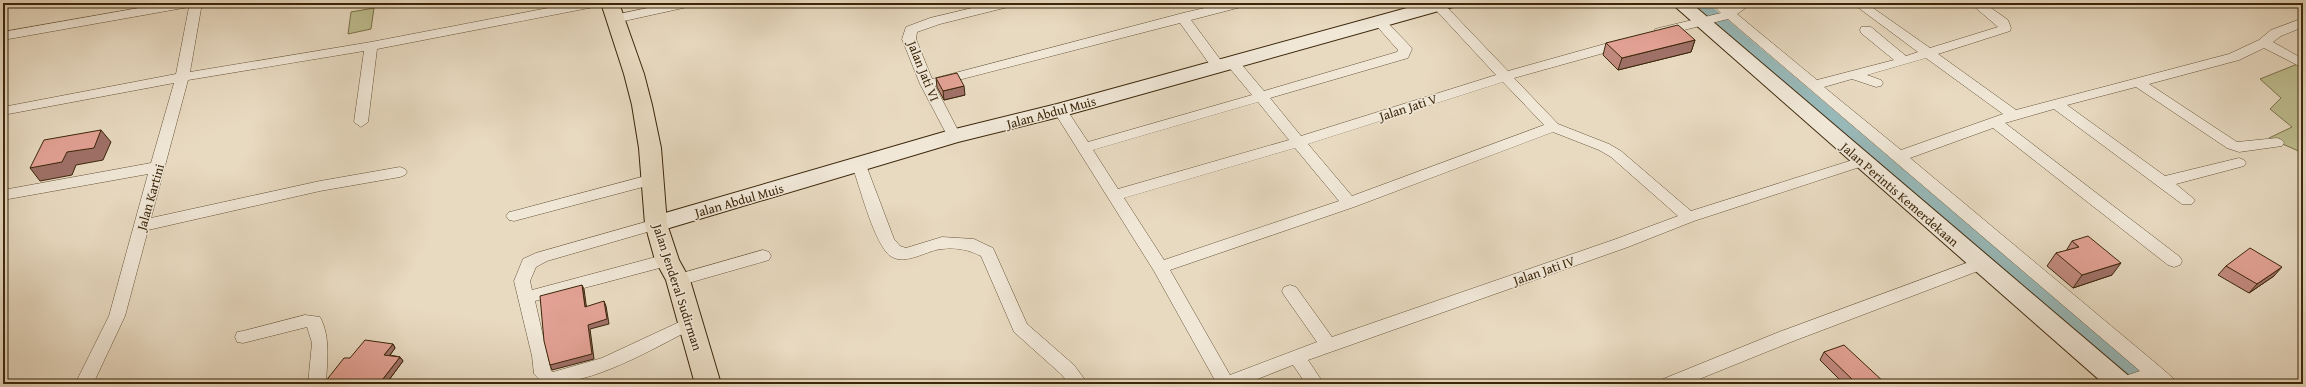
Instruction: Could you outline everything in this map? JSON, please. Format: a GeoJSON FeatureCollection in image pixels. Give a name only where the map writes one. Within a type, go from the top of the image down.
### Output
{"type":"FeatureCollection","features":[{"type":"Feature","properties":{"kind":"main road","name":"Jalan Jenderal Sudirman"},"geometry":{"type":"LineString","coordinates":[[612,11],[634,74],[642,105],[650,148],[656,224],[667,260],[678,280],[708,384]]}},
{"type":"Feature","properties":{"kind":"street"},"geometry":{"type":"LineString","coordinates":[[3,36],[188,3]]}},
{"type":"Feature","properties":{"kind":"street","name":"Jalan Kartini"},"geometry":{"type":"LineString","coordinates":[[84,384],[117,316],[182,77],[196,3]]}},
{"type":"Feature","properties":{"kind":"street"},"geometry":{"type":"LineString","coordinates":[[3,112],[182,77],[371,46],[594,3]]}},
{"type":"Feature","properties":{"kind":"street"},"geometry":{"type":"LineString","coordinates":[[612,11],[688,3]]}},
{"type":"Feature","properties":{"kind":"street","name":"Jalan Jati VI"},"geometry":{"type":"LineString","coordinates":[[954,136],[927,84],[909,39],[912,30],[935,21],[1008,3]]}},
{"type":"Feature","properties":{"kind":"street"},"geometry":{"type":"LineString","coordinates":[[927,84],[1241,3]]}},
{"type":"Feature","properties":{"kind":"street","name":"Jalan Perintis Kemerdekaan"},"geometry":{"type":"LineString","coordinates":[[1680,3],[1705,20],[1980,264],[2124,383]]}},
{"type":"Feature","properties":{"kind":"street"},"geometry":{"type":"LineString","coordinates":[[1649,36],[1705,20],[1723,11],[1747,3]]}},
{"type":"Feature","properties":{"kind":"street"},"geometry":{"type":"LineString","coordinates":[[1858,3],[2014,115]]}},
{"type":"Feature","properties":{"kind":"street"},"geometry":{"type":"LineString","coordinates":[[1814,85],[1904,61],[1927,52],[2003,30],[2005,28],[2003,23],[1976,3]]}},
{"type":"Feature","properties":{"kind":"street"},"geometry":{"type":"LineString","coordinates":[[1442,4],[1553,126],[1598,144],[1616,154],[1688,217]]}},
{"type":"Feature","properties":{"kind":"street","name":"Jalan Abdul Muis"},"geometry":{"type":"LineString","coordinates":[[656,224],[954,136],[1060,110],[1442,4]]}},
{"type":"Feature","properties":{"kind":"street"},"geometry":{"type":"LineString","coordinates":[[1723,11],[1814,85],[2149,373],[2168,384]]}},
{"type":"Feature","properties":{"kind":"street"},"geometry":{"type":"LineString","coordinates":[[1183,18],[1225,64],[1261,96],[1349,203]]}},
{"type":"Feature","properties":{"kind":"street"},"geometry":{"type":"LineString","coordinates":[[1085,148],[1403,55],[1405,49],[1379,22]]}},
{"type":"Feature","properties":{"kind":"street"},"geometry":{"type":"LineString","coordinates":[[1897,157],[2014,115],[2221,61],[2264,43],[2276,33],[2303,22]]}},
{"type":"Feature","properties":{"kind":"street"},"geometry":{"type":"LineString","coordinates":[[1866,30],[1904,61]]}},
{"type":"Feature","properties":{"kind":"street","name":"Jalan Jati V"},"geometry":{"type":"LineString","coordinates":[[1115,195],[1298,142],[1506,76],[1634,40]]}},
{"type":"Feature","properties":{"kind":"street"},"geometry":{"type":"LineString","coordinates":[[2264,43],[2303,64]]}},
{"type":"Feature","properties":{"kind":"street"},"geometry":{"type":"LineString","coordinates":[[361,122],[371,46]]}},
{"type":"Feature","properties":{"kind":"street"},"geometry":{"type":"LineString","coordinates":[[1852,75],[1876,83]]}},
{"type":"Feature","properties":{"kind":"street"},"geometry":{"type":"LineString","coordinates":[[2137,82],[2232,145],[2239,147],[2277,143]]}},
{"type":"Feature","properties":{"kind":"street"},"geometry":{"type":"LineString","coordinates":[[2056,104],[2187,200]]}},
{"type":"Feature","properties":{"kind":"street"},"geometry":{"type":"LineString","coordinates":[[1060,110],[1160,266],[1204,342],[1212,362],[1226,384]]}},
{"type":"Feature","properties":{"kind":"street"},"geometry":{"type":"LineString","coordinates":[[1995,122],[2174,261]]}},
{"type":"Feature","properties":{"kind":"street"},"geometry":{"type":"LineString","coordinates":[[1160,266],[1349,203],[1553,126]]}},
{"type":"Feature","properties":{"kind":"street","name":"Jalan Jati IV"},"geometry":{"type":"LineString","coordinates":[[1226,384],[1328,345],[1622,243],[1688,217],[1765,191],[1864,161]]}},
{"type":"Feature","properties":{"kind":"street"},"geometry":{"type":"LineString","coordinates":[[2163,182],[2239,163]]}},
{"type":"Feature","properties":{"kind":"street"},"geometry":{"type":"LineString","coordinates":[[859,165],[887,240],[894,250],[905,254],[942,244],[974,245],[987,252],[1020,328],[1068,370],[1079,384]]}},
{"type":"Feature","properties":{"kind":"street"},"geometry":{"type":"LineString","coordinates":[[3,195],[158,167]]}},
{"type":"Feature","properties":{"kind":"street"},"geometry":{"type":"LineString","coordinates":[[141,226],[320,186],[400,172]]}},
{"type":"Feature","properties":{"kind":"street"},"geometry":{"type":"LineString","coordinates":[[514,216],[653,179]]}},
{"type":"Feature","properties":{"kind":"street"},"geometry":{"type":"LineString","coordinates":[[656,224],[542,257],[529,263],[522,281],[541,356],[543,374],[551,380],[607,363],[690,323]]}},
{"type":"Feature","properties":{"kind":"street"},"geometry":{"type":"LineString","coordinates":[[678,280],[763,256]]}},
{"type":"Feature","properties":{"kind":"street"},"geometry":{"type":"LineString","coordinates":[[526,298],[667,260]]}},
{"type":"Feature","properties":{"kind":"street"},"geometry":{"type":"LineString","coordinates":[[1669,384],[1785,337],[1980,264]]}},
{"type":"Feature","properties":{"kind":"street"},"geometry":{"type":"LineString","coordinates":[[1290,291],[1328,345]]}},
{"type":"Feature","properties":{"kind":"street"},"geometry":{"type":"LineString","coordinates":[[243,337],[305,321],[314,321],[320,343],[317,384]]}},
{"type":"Feature","properties":{"kind":"street"},"geometry":{"type":"LineString","coordinates":[[1297,357],[1315,384]]}},
{"type":"Feature","properties":{"kind":"street"},"geometry":{"type":"LineString","coordinates":[[2124,383],[2149,373]]}},
{"type":"Feature","properties":{"kind":"green space"},"geometry":{"type":"Polygon","coordinates":[[[374,8],[371,29],[348,34],[351,12],[374,8]]]}},
{"type":"Feature","properties":{"kind":"green space"},"geometry":{"type":"Polygon","coordinates":[[[2300,63],[2303,65],[2303,153],[2269,138],[2292,127],[2270,109],[2281,98],[2260,79],[2300,63]]]}},
{"type":"Feature","properties":{"kind":"building"},"geometry":{"type":"Polygon","coordinates":[[[1678,25],[1695,40],[1622,58],[1606,43],[1678,25]]]}},
{"type":"Feature","properties":{"kind":"building"},"geometry":{"type":"Polygon","coordinates":[[[957,73],[964,86],[943,91],[936,78],[957,73]]]}},
{"type":"Feature","properties":{"kind":"building"},"geometry":{"type":"Polygon","coordinates":[[[101,130],[94,148],[67,152],[62,162],[30,168],[44,140],[101,130]]]}},
{"type":"Feature","properties":{"kind":"building"},"geometry":{"type":"Polygon","coordinates":[[[2088,236],[2121,263],[2082,275],[2056,253],[2079,247],[2072,241],[2088,236]]]}},
{"type":"Feature","properties":{"kind":"building"},"geometry":{"type":"Polygon","coordinates":[[[2250,248],[2282,267],[2257,284],[2226,266],[2250,248]]]}},
{"type":"Feature","properties":{"kind":"building"},"geometry":{"type":"Polygon","coordinates":[[[582,285],[585,307],[604,301],[607,319],[588,325],[592,354],[550,365],[544,341],[540,296],[582,285]]]}},
{"type":"Feature","properties":{"kind":"building"},"geometry":{"type":"Polygon","coordinates":[[[365,340],[393,344],[384,355],[400,357],[379,384],[340,384],[325,382],[344,358],[350,358],[365,340]]]}},
{"type":"Feature","properties":{"kind":"building"},"geometry":{"type":"Polygon","coordinates":[[[1844,345],[1886,384],[1857,384],[1824,352],[1844,345]]]}},
{"type":"Feature","properties":{"kind":"waterway"},"geometry":{"type":"LineString","coordinates":[[1700,3],[2143,384]]}}]}
